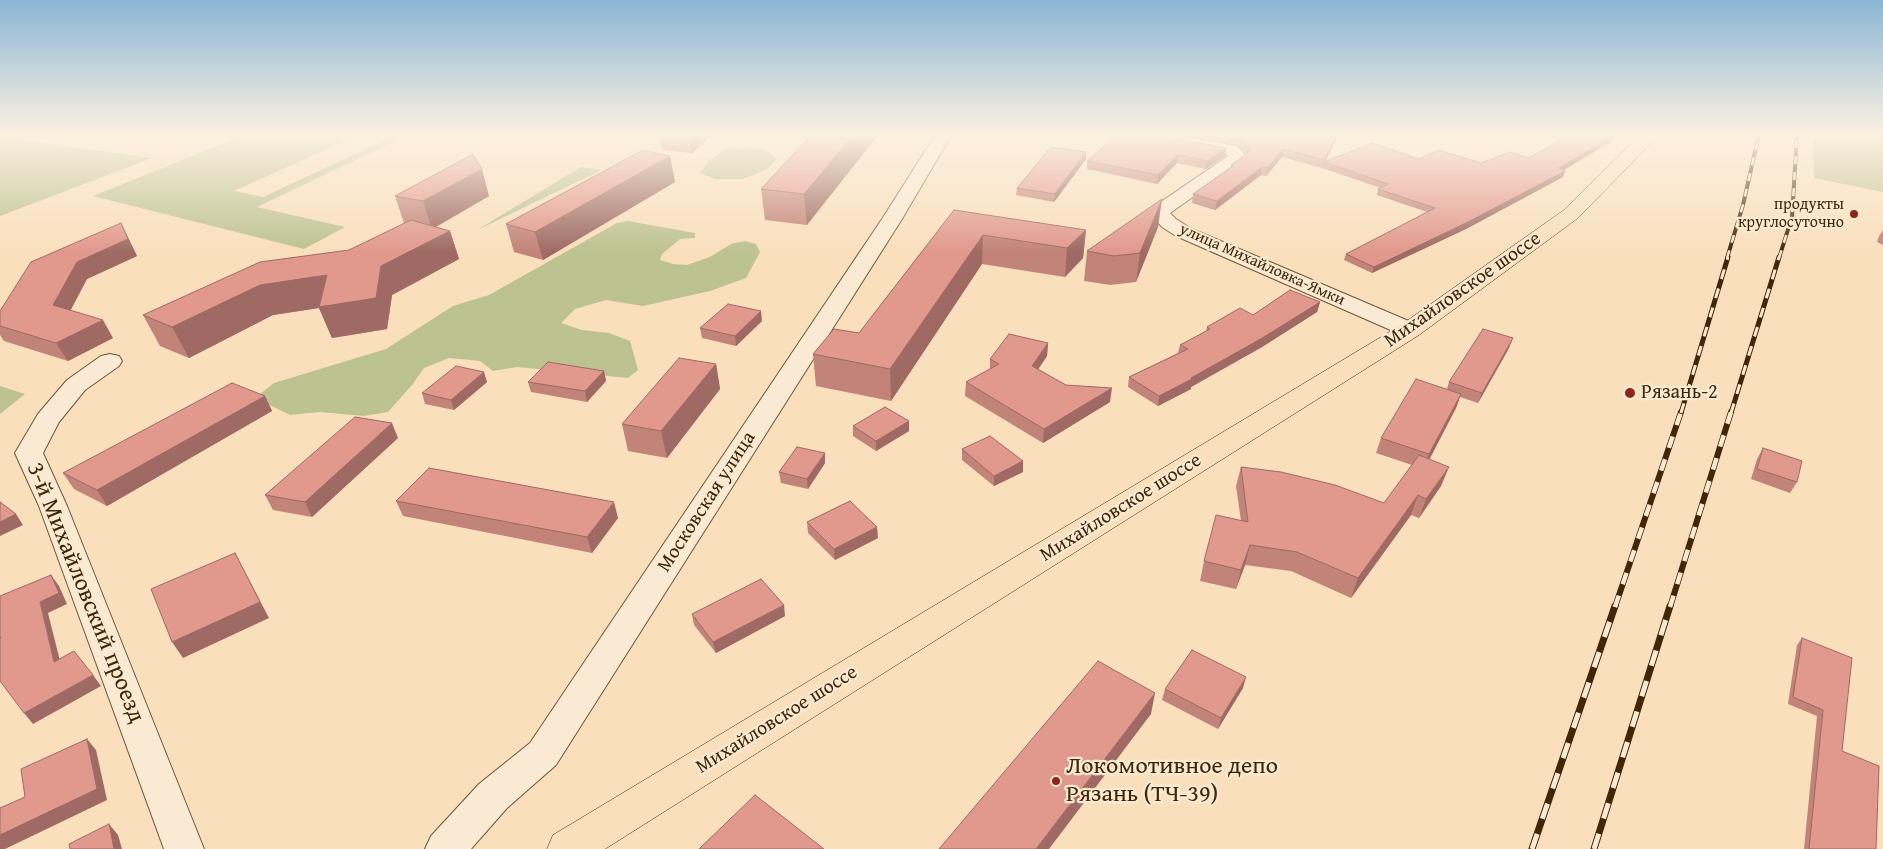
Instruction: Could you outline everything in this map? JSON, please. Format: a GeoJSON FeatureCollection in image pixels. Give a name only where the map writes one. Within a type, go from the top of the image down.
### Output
{"type":"FeatureCollection","features":[{"type":"Feature","properties":{"kind":"main road","name":"Михайловское шоссе"},"geometry":{"type":"LineString","coordinates":[[568,849],[1410,330],[1571,214],[1611,174]]}},
{"type":"Feature","properties":{"kind":"street","name":"Московская улица"},"geometry":{"type":"LineString","coordinates":[[445,849],[492,796],[543,754],[888,226],[920,174]]}},
{"type":"Feature","properties":{"kind":"street","name":"улица Михайловка-Ямки"},"geometry":{"type":"LineString","coordinates":[[1214,174],[1159,212],[1169,223],[1183,232],[1410,330]]}},
{"type":"Feature","properties":{"kind":"street","name":"3-й Михайловский проезд"},"geometry":{"type":"LineString","coordinates":[[110,361],[76,385],[47,420],[29,453],[54,506],[184,849]]}},
{"type":"Feature","properties":{"kind":"green space"},"geometry":{"type":"Polygon","coordinates":[[[0,174],[111,174],[0,216],[0,174]]]}},
{"type":"Feature","properties":{"kind":"green space"},"geometry":{"type":"Polygon","coordinates":[[[149,174],[272,174],[234,191],[263,197],[313,174],[327,174],[257,207],[345,227],[304,249],[93,196],[149,174]]]}},
{"type":"Feature","properties":{"kind":"green space"},"geometry":{"type":"Polygon","coordinates":[[[570,174],[594,174],[477,230],[570,174]]]}},
{"type":"Feature","properties":{"kind":"green space"},"geometry":{"type":"Polygon","coordinates":[[[702,174],[756,174],[743,179],[715,179],[702,174]]]}},
{"type":"Feature","properties":{"kind":"green space"},"geometry":{"type":"Polygon","coordinates":[[[1814,174],[1883,174],[1883,192],[1814,178],[1814,174]]]}},
{"type":"Feature","properties":{"kind":"green space"},"geometry":{"type":"Polygon","coordinates":[[[628,221],[695,233],[695,238],[680,239],[662,254],[660,260],[673,264],[687,265],[710,257],[731,244],[745,241],[756,244],[760,252],[746,278],[710,291],[643,306],[606,300],[575,309],[561,323],[582,330],[609,333],[630,341],[638,370],[628,378],[517,367],[493,371],[480,361],[449,358],[424,368],[388,412],[364,416],[319,412],[290,415],[255,398],[274,383],[386,349],[453,306],[489,295],[617,223],[628,221]]]}},
{"type":"Feature","properties":{"kind":"green space"},"geometry":{"type":"Polygon","coordinates":[[[0,386],[25,394],[0,414],[0,386]]]}},
{"type":"Feature","properties":{"kind":"building"},"geometry":{"type":"Polygon","coordinates":[[[437,174],[473,174],[423,201],[395,196],[437,174]]]}},
{"type":"Feature","properties":{"kind":"building"},"geometry":{"type":"Polygon","coordinates":[[[599,174],[639,174],[535,232],[506,224],[599,174]]]}},
{"type":"Feature","properties":{"kind":"building"},"geometry":{"type":"Polygon","coordinates":[[[775,174],[821,174],[804,194],[761,189],[775,174]]]}},
{"type":"Feature","properties":{"kind":"building"},"geometry":{"type":"Polygon","coordinates":[[[1029,174],[1070,174],[1055,194],[1017,188],[1029,174]]]}},
{"type":"Feature","properties":{"kind":"building"},"geometry":{"type":"Polygon","coordinates":[[[1222,174],[1253,174],[1217,201],[1193,194],[1222,174]]]}},
{"type":"Feature","properties":{"kind":"building"},"geometry":{"type":"Polygon","coordinates":[[[1358,174],[1560,174],[1468,222],[1374,267],[1346,254],[1435,208],[1378,189],[1388,184],[1358,174]]]}},
{"type":"Feature","properties":{"kind":"building"},"geometry":{"type":"Polygon","coordinates":[[[1162,199],[1140,253],[1114,256],[1087,251],[1162,199]]]}},
{"type":"Feature","properties":{"kind":"building"},"geometry":{"type":"Polygon","coordinates":[[[954,210],[1086,230],[1067,248],[983,235],[890,369],[813,354],[834,329],[859,333],[954,210]]]}},
{"type":"Feature","properties":{"kind":"building"},"geometry":{"type":"Polygon","coordinates":[[[411,220],[450,231],[381,266],[376,298],[319,307],[327,275],[260,285],[172,327],[143,315],[260,262],[349,250],[411,220]]]}},
{"type":"Feature","properties":{"kind":"building"},"geometry":{"type":"Polygon","coordinates":[[[121,223],[128,239],[77,262],[53,305],[103,320],[56,343],[0,326],[0,311],[31,262],[121,223]]]}},
{"type":"Feature","properties":{"kind":"building"},"geometry":{"type":"Polygon","coordinates":[[[1290,290],[1320,302],[1264,337],[1159,396],[1129,377],[1188,349],[1180,345],[1210,329],[1207,327],[1240,308],[1253,315],[1290,290]]]}},
{"type":"Feature","properties":{"kind":"building"},"geometry":{"type":"Polygon","coordinates":[[[728,304],[761,311],[735,336],[700,328],[728,304]]]}},
{"type":"Feature","properties":{"kind":"building"},"geometry":{"type":"Polygon","coordinates":[[[1483,329],[1513,338],[1482,393],[1449,382],[1483,329]]]}},
{"type":"Feature","properties":{"kind":"building"},"geometry":{"type":"Polygon","coordinates":[[[1009,334],[1048,343],[1032,366],[1066,385],[1112,388],[1044,429],[966,382],[999,364],[990,359],[1009,334]]]}},
{"type":"Feature","properties":{"kind":"building"},"geometry":{"type":"Polygon","coordinates":[[[679,358],[716,364],[661,431],[622,424],[679,358]]]}},
{"type":"Feature","properties":{"kind":"building"},"geometry":{"type":"Polygon","coordinates":[[[548,362],[604,371],[585,391],[528,382],[548,362]]]}},
{"type":"Feature","properties":{"kind":"building"},"geometry":{"type":"Polygon","coordinates":[[[456,366],[484,372],[451,400],[422,393],[456,366]]]}},
{"type":"Feature","properties":{"kind":"building"},"geometry":{"type":"Polygon","coordinates":[[[1416,379],[1461,394],[1429,454],[1381,438],[1416,379]]]}},
{"type":"Feature","properties":{"kind":"building"},"geometry":{"type":"Polygon","coordinates":[[[232,383],[265,396],[97,490],[63,473],[232,383]]]}},
{"type":"Feature","properties":{"kind":"building"},"geometry":{"type":"Polygon","coordinates":[[[885,407],[909,421],[876,441],[853,426],[885,407]]]}},
{"type":"Feature","properties":{"kind":"building"},"geometry":{"type":"Polygon","coordinates":[[[355,417],[392,423],[305,502],[265,495],[355,417]]]}},
{"type":"Feature","properties":{"kind":"building"},"geometry":{"type":"Polygon","coordinates":[[[990,436],[1023,461],[994,476],[962,449],[990,436]]]}},
{"type":"Feature","properties":{"kind":"building"},"geometry":{"type":"Polygon","coordinates":[[[797,447],[825,453],[807,479],[779,472],[797,447]]]}},
{"type":"Feature","properties":{"kind":"building"},"geometry":{"type":"Polygon","coordinates":[[[1763,448],[1802,461],[1797,482],[1757,469],[1763,448]]]}},
{"type":"Feature","properties":{"kind":"building"},"geometry":{"type":"Polygon","coordinates":[[[1419,455],[1449,467],[1426,499],[1418,495],[1358,578],[1297,552],[1250,545],[1241,570],[1204,561],[1216,515],[1248,522],[1241,467],[1281,472],[1335,485],[1384,503],[1419,455]]]}},
{"type":"Feature","properties":{"kind":"building"},"geometry":{"type":"Polygon","coordinates":[[[429,468],[614,502],[587,537],[396,501],[429,468]]]}},
{"type":"Feature","properties":{"kind":"building"},"geometry":{"type":"Polygon","coordinates":[[[850,501],[877,527],[834,549],[807,522],[850,501]]]}},
{"type":"Feature","properties":{"kind":"building"},"geometry":{"type":"Polygon","coordinates":[[[0,502],[16,514],[0,522],[0,502]]]}},
{"type":"Feature","properties":{"kind":"building"},"geometry":{"type":"Polygon","coordinates":[[[235,553],[260,602],[172,642],[151,589],[235,553]]]}},
{"type":"Feature","properties":{"kind":"building"},"geometry":{"type":"Polygon","coordinates":[[[51,575],[59,593],[40,602],[54,662],[74,651],[93,675],[24,713],[0,681],[0,596],[51,575]]]}},
{"type":"Feature","properties":{"kind":"building"},"geometry":{"type":"Polygon","coordinates":[[[761,579],[784,605],[713,642],[692,614],[761,579]]]}},
{"type":"Feature","properties":{"kind":"building"},"geometry":{"type":"Polygon","coordinates":[[[1802,638],[1852,658],[1842,751],[1879,766],[1876,849],[1809,849],[1823,710],[1793,697],[1802,638]]]}},
{"type":"Feature","properties":{"kind":"building"},"geometry":{"type":"Polygon","coordinates":[[[1192,650],[1246,677],[1221,718],[1165,689],[1192,650]]]}},
{"type":"Feature","properties":{"kind":"building","name":"Локомотивное депо Рязань (ТЧ-39)"},"geometry":{"type":"Polygon","coordinates":[[[1098,661],[1155,693],[1036,849],[939,849],[1098,661]]]}},
{"type":"Feature","properties":{"kind":"building"},"geometry":{"type":"Polygon","coordinates":[[[87,739],[97,789],[0,835],[0,808],[25,797],[21,769],[87,739]]]}},
{"type":"Feature","properties":{"kind":"building"},"geometry":{"type":"Polygon","coordinates":[[[755,795],[824,849],[699,849],[755,795]]]}},
{"type":"Feature","properties":{"kind":"building"},"geometry":{"type":"Polygon","coordinates":[[[109,824],[114,849],[70,849],[69,844],[109,824]]]}},
{"type":"Feature","properties":{"kind":"railway"},"geometry":{"type":"LineString","coordinates":[[1727,258],[1750,174]]}},
{"type":"Feature","properties":{"kind":"railway"},"geometry":{"type":"LineString","coordinates":[[1779,258],[1792,217],[1795,174]]}},
{"type":"Feature","properties":{"kind":"railway"},"geometry":{"type":"LineString","coordinates":[[1681,413],[1728,257]]}},
{"type":"Feature","properties":{"kind":"railway"},"geometry":{"type":"LineString","coordinates":[[1731,413],[1779,257]]}},
{"type":"Feature","properties":{"kind":"railway"},"geometry":{"type":"LineString","coordinates":[[1615,607],[1681,412]]}},
{"type":"Feature","properties":{"kind":"railway"},"geometry":{"type":"LineString","coordinates":[[1670,607],[1731,412]]}},
{"type":"Feature","properties":{"kind":"railway"},"geometry":{"type":"LineString","coordinates":[[1532,849],[1615,606]]}},
{"type":"Feature","properties":{"kind":"railway"},"geometry":{"type":"LineString","coordinates":[[1594,849],[1670,606]]}},
{"type":"Feature","properties":{"kind":"place","name":"продукты круглосуточно"},"geometry":{"type":"Point","coordinates":[1854,214]}},
{"type":"Feature","properties":{"kind":"place","name":"Рязань-2"},"geometry":{"type":"Point","coordinates":[1630,393]}},
{"type":"Feature","properties":{"kind":"place","name":"Локомотивное депо Рязань (ТЧ-39)"},"geometry":{"type":"Point","coordinates":[1056,781]}}]}
